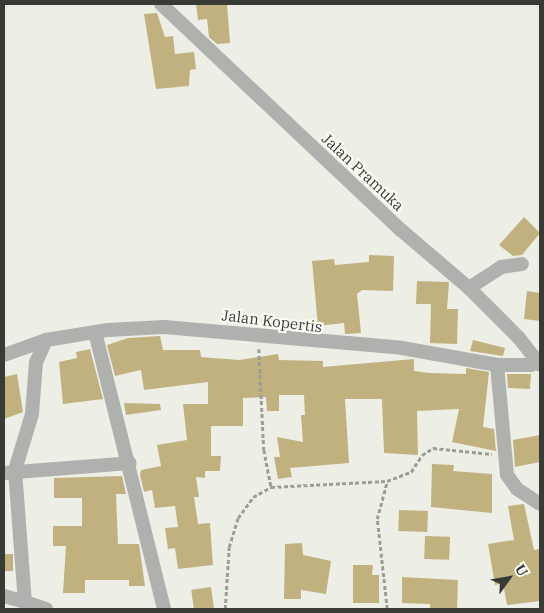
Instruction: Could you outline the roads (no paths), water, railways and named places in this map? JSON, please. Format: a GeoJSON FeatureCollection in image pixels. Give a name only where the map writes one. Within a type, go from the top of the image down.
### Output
{"type":"FeatureCollection","features":[{"type":"Feature","properties":{"kind":"street","name":"Jalan Pramuka"},"geometry":{"type":"LineString","coordinates":[[161,4],[400,230],[469,288],[539,361]]}},
{"type":"Feature","properties":{"kind":"street"},"geometry":{"type":"LineString","coordinates":[[469,288],[501,267],[522,264]]}},
{"type":"Feature","properties":{"kind":"street","name":"Jalan Kopertis"},"geometry":{"type":"LineString","coordinates":[[4,355],[46,340],[95,332],[194,328],[258,337],[402,348],[497,365],[526,366],[539,361]]}},
{"type":"Feature","properties":{"kind":"street"},"geometry":{"type":"LineString","coordinates":[[95,332],[130,463],[164,609]]}},
{"type":"Feature","properties":{"kind":"street"},"geometry":{"type":"LineString","coordinates":[[26,602],[9,471],[29,428],[36,362],[46,340]]}},
{"type":"Feature","properties":{"kind":"street"},"geometry":{"type":"LineString","coordinates":[[497,365],[502,450],[507,476],[517,489],[540,504]]}},
{"type":"Feature","properties":{"kind":"street"},"geometry":{"type":"LineString","coordinates":[[9,471],[130,463]]}},
{"type":"Feature","properties":{"kind":"street"},"geometry":{"type":"LineString","coordinates":[[4,596],[46,609]]}}]}
